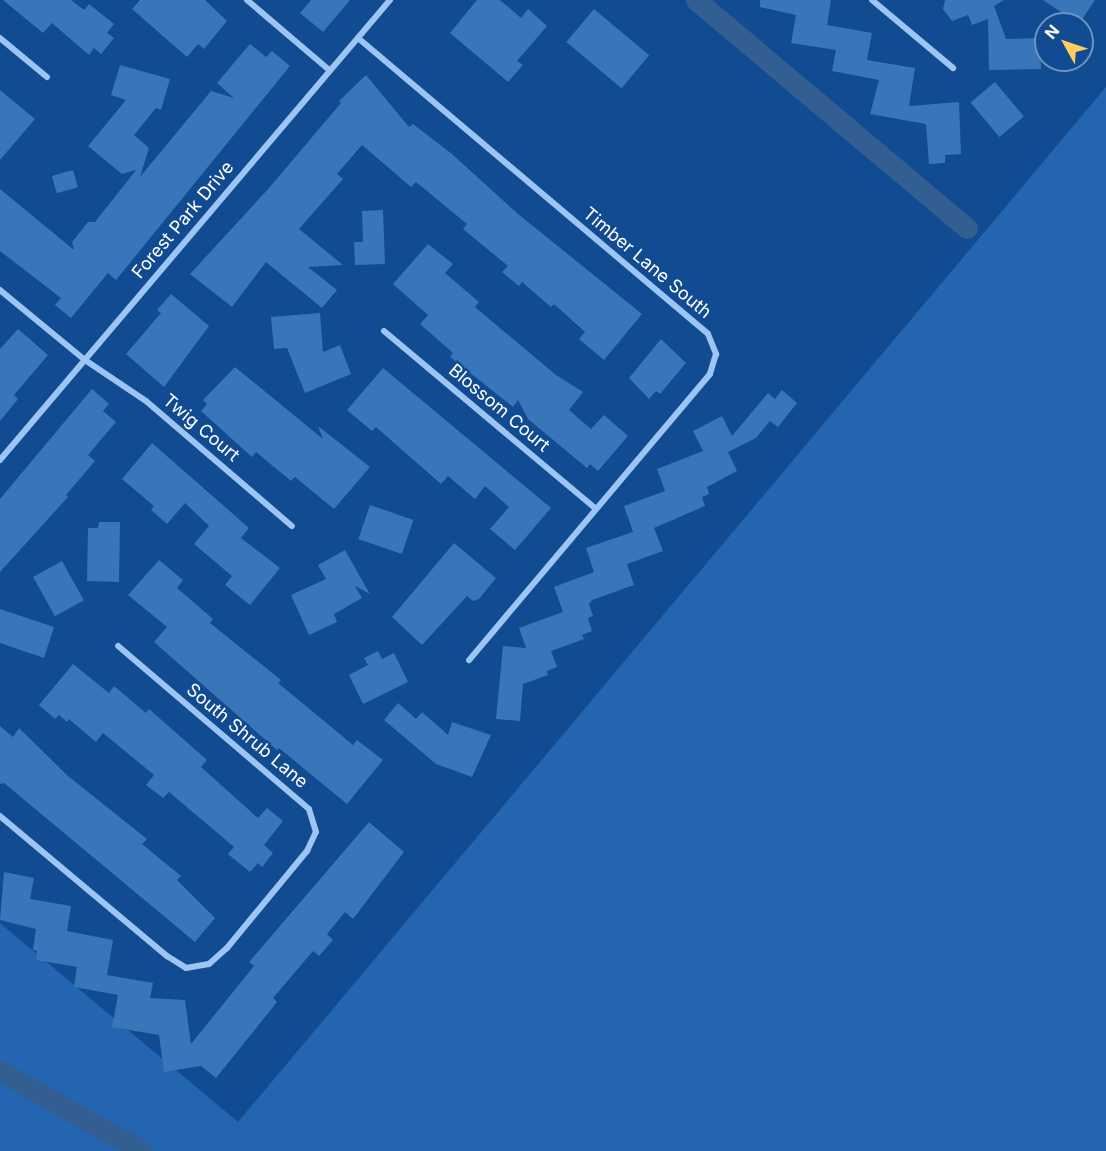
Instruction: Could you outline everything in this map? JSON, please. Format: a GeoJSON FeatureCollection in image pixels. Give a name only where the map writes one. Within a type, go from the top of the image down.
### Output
{"type":"FeatureCollection","features":[{"type":"Feature","properties":{"kind":"street"},"geometry":{"type":"LineString","coordinates":[[247,0],[328,69]]}},
{"type":"Feature","properties":{"kind":"street","name":"Forest Park Drive"},"geometry":{"type":"LineString","coordinates":[[0,460],[328,69],[390,0]]}},
{"type":"Feature","properties":{"kind":"street"},"geometry":{"type":"LineString","coordinates":[[872,0],[953,68]]}},
{"type":"Feature","properties":{"kind":"street"},"geometry":{"type":"LineString","coordinates":[[0,38],[47,77]]}},
{"type":"Feature","properties":{"kind":"street","name":"Timber Lane South"},"geometry":{"type":"LineString","coordinates":[[358,38],[708,334],[716,354],[710,374],[469,660]]}},
{"type":"Feature","properties":{"kind":"street","name":"Twig Court"},"geometry":{"type":"LineString","coordinates":[[0,290],[85,360],[146,401],[292,526]]}},
{"type":"Feature","properties":{"kind":"street","name":"Blossom Court"},"geometry":{"type":"LineString","coordinates":[[384,331],[595,508]]}},
{"type":"Feature","properties":{"kind":"street","name":"South Shrub Lane"},"geometry":{"type":"LineString","coordinates":[[0,816],[167,956],[186,968],[209,964],[226,948],[307,851],[316,832],[309,809],[118,646]]}},
{"type":"Feature","properties":{"kind":"shaded area"},"geometry":{"type":"Polygon","coordinates":[[[1106,87],[1106,1151],[0,1151],[0,923],[238,1122],[1106,87]]]}},
{"type":"Feature","properties":{"kind":"building"},"geometry":{"type":"Polygon","coordinates":[[[3,0],[71,0],[84,10],[89,4],[114,24],[107,33],[114,38],[101,54],[94,48],[89,55],[52,23],[43,33],[3,0]]]}},
{"type":"Feature","properties":{"kind":"building"},"geometry":{"type":"Polygon","coordinates":[[[140,0],[205,0],[227,21],[204,49],[198,44],[187,57],[132,9],[140,0]]]}},
{"type":"Feature","properties":{"kind":"building"},"geometry":{"type":"Polygon","coordinates":[[[311,0],[350,0],[323,32],[300,13],[311,0]]]}},
{"type":"Feature","properties":{"kind":"building"},"geometry":{"type":"Polygon","coordinates":[[[477,0],[500,0],[521,18],[528,9],[547,26],[517,61],[523,65],[508,82],[450,33],[477,0]]]}},
{"type":"Feature","properties":{"kind":"building"},"geometry":{"type":"Polygon","coordinates":[[[760,0],[831,0],[827,25],[872,33],[867,60],[915,68],[909,106],[959,102],[961,154],[945,155],[945,163],[929,164],[926,124],[870,114],[879,80],[832,71],[836,50],[791,43],[796,15],[760,7],[760,0]]]}},
{"type":"Feature","properties":{"kind":"building"},"geometry":{"type":"Polygon","coordinates":[[[945,0],[1004,0],[994,6],[1006,39],[1034,38],[1034,69],[989,70],[988,19],[972,25],[968,15],[952,21],[943,9],[945,0]]]}},
{"type":"Feature","properties":{"kind":"building"},"geometry":{"type":"Polygon","coordinates":[[[1043,0],[1095,0],[1087,12],[1061,12],[1043,0]]]}},
{"type":"Feature","properties":{"kind":"building"},"geometry":{"type":"Polygon","coordinates":[[[594,9],[649,55],[622,88],[566,42],[594,9]]]}},
{"type":"Feature","properties":{"kind":"building"},"geometry":{"type":"Polygon","coordinates":[[[250,44],[266,57],[272,51],[290,66],[116,280],[108,273],[71,318],[55,305],[61,298],[0,251],[0,189],[74,250],[72,242],[88,222],[95,222],[136,170],[122,174],[88,146],[126,100],[111,95],[120,65],[170,79],[161,110],[156,108],[134,135],[149,148],[140,177],[211,91],[234,98],[217,83],[250,44]]]}},
{"type":"Feature","properties":{"kind":"building"},"geometry":{"type":"Polygon","coordinates":[[[366,75],[409,127],[413,124],[452,154],[518,214],[642,314],[604,360],[579,339],[585,332],[554,304],[551,307],[522,282],[519,286],[502,272],[508,266],[463,229],[467,224],[416,182],[411,187],[362,145],[337,174],[343,179],[299,229],[343,265],[308,267],[337,290],[322,308],[266,262],[232,307],[190,274],[269,188],[341,103],[339,101],[366,75]]]}},
{"type":"Feature","properties":{"kind":"building"},"geometry":{"type":"Polygon","coordinates":[[[995,82],[1024,116],[999,137],[970,103],[995,82]]]}},
{"type":"Feature","properties":{"kind":"building"},"geometry":{"type":"Polygon","coordinates":[[[0,90],[35,119],[0,160],[0,90]]]}},
{"type":"Feature","properties":{"kind":"building"},"geometry":{"type":"Polygon","coordinates":[[[73,170],[78,187],[57,193],[52,176],[73,170]]]}},
{"type":"Feature","properties":{"kind":"building"},"geometry":{"type":"Polygon","coordinates":[[[383,210],[385,264],[355,265],[354,242],[363,242],[362,211],[383,210]]]}},
{"type":"Feature","properties":{"kind":"building"},"geometry":{"type":"Polygon","coordinates":[[[428,244],[453,264],[445,273],[479,302],[475,307],[556,375],[583,392],[569,410],[591,429],[604,415],[628,436],[598,471],[590,464],[587,468],[528,419],[518,400],[513,407],[450,357],[453,353],[420,324],[428,315],[393,284],[428,244]]]}},
{"type":"Feature","properties":{"kind":"building"},"geometry":{"type":"Polygon","coordinates":[[[171,294],[209,326],[164,387],[126,354],[161,313],[157,310],[171,294]]]}},
{"type":"Feature","properties":{"kind":"building"},"geometry":{"type":"Polygon","coordinates":[[[320,313],[323,352],[340,345],[351,374],[305,393],[287,348],[274,349],[271,317],[320,313]]]}},
{"type":"Feature","properties":{"kind":"building"},"geometry":{"type":"Polygon","coordinates":[[[18,329],[48,355],[14,395],[18,399],[0,421],[0,349],[18,329]]]}},
{"type":"Feature","properties":{"kind":"building"},"geometry":{"type":"Polygon","coordinates":[[[661,339],[686,363],[660,394],[656,391],[649,399],[629,378],[661,339]]]}},
{"type":"Feature","properties":{"kind":"building"},"geometry":{"type":"Polygon","coordinates":[[[235,367],[323,439],[318,426],[370,467],[334,509],[295,477],[291,481],[256,452],[252,457],[201,411],[207,404],[203,400],[235,367]]]}},
{"type":"Feature","properties":{"kind":"building"},"geometry":{"type":"Polygon","coordinates":[[[383,368],[551,508],[515,550],[490,529],[509,507],[485,486],[475,499],[448,476],[441,484],[376,427],[372,431],[347,410],[383,368]]]}},
{"type":"Feature","properties":{"kind":"building"},"geometry":{"type":"Polygon","coordinates":[[[92,389],[109,404],[103,411],[116,422],[88,455],[95,461],[66,495],[68,497],[0,572],[0,499],[92,389]]]}},
{"type":"Feature","properties":{"kind":"building"},"geometry":{"type":"Polygon","coordinates":[[[782,390],[797,403],[778,427],[770,421],[756,438],[728,452],[737,471],[707,487],[709,494],[702,497],[705,506],[654,528],[663,551],[627,564],[634,585],[592,600],[589,604],[593,616],[588,618],[592,631],[582,635],[584,639],[551,651],[557,667],[547,671],[548,675],[523,684],[520,721],[496,719],[503,646],[526,648],[519,628],[563,612],[554,587],[594,572],[586,548],[633,532],[624,506],[665,491],[657,469],[703,451],[693,431],[722,416],[732,436],[768,393],[775,399],[782,390]]]}},
{"type":"Feature","properties":{"kind":"building"},"geometry":{"type":"Polygon","coordinates":[[[152,443],[249,528],[241,538],[280,568],[250,605],[225,585],[232,576],[194,544],[209,526],[185,503],[167,524],[151,510],[154,506],[122,479],[152,443]]]}},
{"type":"Feature","properties":{"kind":"building"},"geometry":{"type":"Polygon","coordinates":[[[370,505],[413,520],[402,554],[358,539],[370,505]]]}},
{"type":"Feature","properties":{"kind":"building"},"geometry":{"type":"Polygon","coordinates":[[[99,522],[120,522],[119,582],[87,581],[88,528],[98,528],[99,522]]]}},
{"type":"Feature","properties":{"kind":"building"},"geometry":{"type":"Polygon","coordinates":[[[454,543],[496,578],[479,599],[473,601],[467,596],[422,645],[392,617],[454,543]]]}},
{"type":"Feature","properties":{"kind":"building"},"geometry":{"type":"Polygon","coordinates":[[[345,550],[370,594],[355,586],[362,598],[334,614],[337,622],[309,635],[291,595],[326,579],[318,565],[345,550]]]}},
{"type":"Feature","properties":{"kind":"building"},"geometry":{"type":"Polygon","coordinates":[[[159,560],[183,580],[177,588],[213,619],[210,623],[281,680],[278,683],[353,745],[357,740],[383,760],[347,804],[279,748],[277,750],[154,642],[167,627],[128,595],[159,560]]]}},
{"type":"Feature","properties":{"kind":"building"},"geometry":{"type":"Polygon","coordinates":[[[62,561],[84,600],[55,616],[33,577],[62,561]]]}},
{"type":"Feature","properties":{"kind":"building"},"geometry":{"type":"Polygon","coordinates":[[[0,609],[54,627],[44,658],[0,643],[0,609]]]}},
{"type":"Feature","properties":{"kind":"building"},"geometry":{"type":"Polygon","coordinates":[[[378,651],[382,659],[394,653],[408,682],[363,704],[349,675],[368,665],[364,658],[378,651]]]}},
{"type":"Feature","properties":{"kind":"building"},"geometry":{"type":"Polygon","coordinates":[[[73,664],[109,693],[114,686],[146,713],[149,709],[207,760],[201,767],[258,818],[267,808],[283,821],[264,845],[273,853],[262,867],[258,863],[250,872],[228,854],[234,847],[169,792],[163,798],[146,785],[154,775],[103,733],[96,742],[69,719],[67,722],[59,715],[55,719],[39,705],[73,664]]]}},
{"type":"Feature","properties":{"kind":"building"},"geometry":{"type":"Polygon","coordinates":[[[398,703],[416,719],[422,712],[448,735],[452,722],[491,735],[472,777],[436,764],[384,720],[398,703]]]}},
{"type":"Feature","properties":{"kind":"building"},"geometry":{"type":"Polygon","coordinates":[[[0,726],[13,737],[19,728],[68,776],[147,839],[142,844],[181,876],[177,880],[215,918],[195,942],[4,783],[0,784],[0,726]]]}},
{"type":"Feature","properties":{"kind":"building"},"geometry":{"type":"Polygon","coordinates":[[[369,822],[404,852],[353,919],[345,912],[327,934],[333,940],[319,956],[313,951],[273,998],[277,1002],[216,1078],[201,1066],[164,1072],[159,1035],[112,1027],[118,995],[74,987],[77,967],[36,960],[37,951],[33,950],[36,929],[0,920],[4,872],[34,878],[30,899],[71,906],[67,931],[113,940],[107,975],[153,983],[150,998],[185,1000],[191,1044],[254,966],[249,962],[369,822]]]}},
{"type":"Feature","properties":{"kind":"waterway"},"geometry":{"type":"LineString","coordinates":[[696,0],[967,228]]}},
{"type":"Feature","properties":{"kind":"waterway"},"geometry":{"type":"LineString","coordinates":[[0,1071],[142,1151]]}}]}
